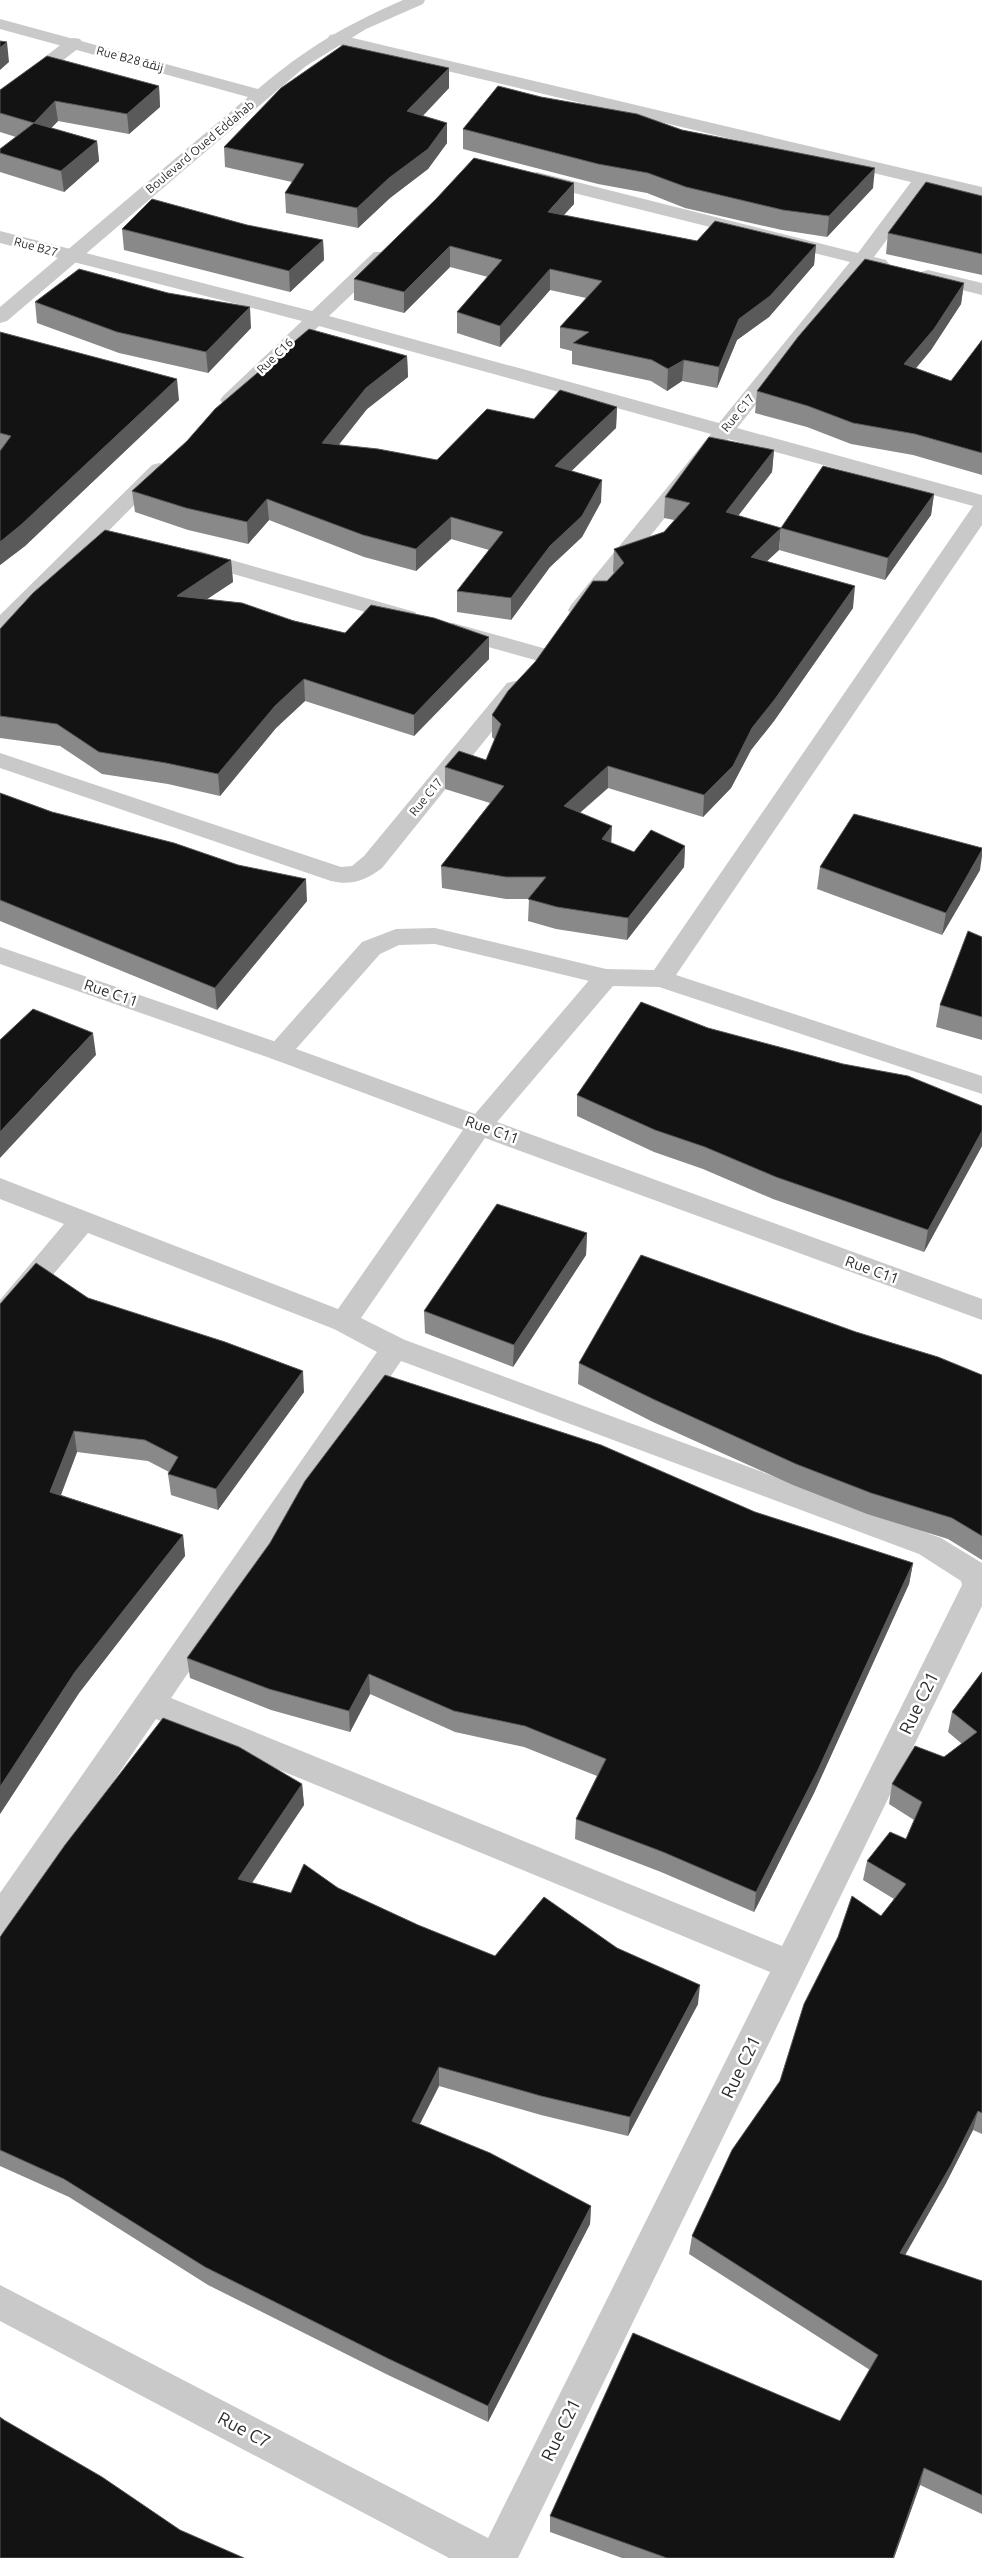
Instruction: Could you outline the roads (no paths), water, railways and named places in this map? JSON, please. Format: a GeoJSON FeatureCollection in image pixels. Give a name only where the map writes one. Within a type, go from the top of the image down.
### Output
{"type":"FeatureCollection","features":[{"type":"Feature","properties":{"kind":"street","name":"Boulevard Oued Eddahab"},"geometry":{"type":"LineString","coordinates":[[0,318],[300,62],[336,38],[417,0]]}},
{"type":"Feature","properties":{"kind":"street","name":"Rue B28 زنقة"},"geometry":{"type":"LineString","coordinates":[[0,24],[261,95]]}},
{"type":"Feature","properties":{"kind":"street"},"geometry":{"type":"LineString","coordinates":[[336,38],[982,193]]}},
{"type":"Feature","properties":{"kind":"street"},"geometry":{"type":"LineString","coordinates":[[0,101],[74,44]]}},
{"type":"Feature","properties":{"kind":"street"},"geometry":{"type":"LineString","coordinates":[[524,175],[982,289]]}},
{"type":"Feature","properties":{"kind":"street","name":"Rue C17"},"geometry":{"type":"LineString","coordinates":[[0,760],[340,875],[358,874],[373,862],[555,640],[862,260],[922,179]]}},
{"type":"Feature","properties":{"kind":"street","name":"Rue B27"},"geometry":{"type":"LineString","coordinates":[[0,237],[314,318],[982,502]]}},
{"type":"Feature","properties":{"kind":"street","name":"Rue C16"},"geometry":{"type":"LineString","coordinates":[[216,413],[392,246]]}},
{"type":"Feature","properties":{"kind":"street"},"geometry":{"type":"LineString","coordinates":[[0,627],[108,531],[175,454]]}},
{"type":"Feature","properties":{"kind":"street"},"geometry":{"type":"LineString","coordinates":[[661,979],[982,509]]}},
{"type":"Feature","properties":{"kind":"street"},"geometry":{"type":"LineString","coordinates":[[174,550],[555,640]]}},
{"type":"Feature","properties":{"kind":"street"},"geometry":{"type":"LineString","coordinates":[[279,1052],[371,948],[396,937],[435,936],[606,977],[661,979],[982,1085]]}},
{"type":"Feature","properties":{"kind":"street","name":"Rue C11"},"geometry":{"type":"LineString","coordinates":[[0,955],[279,1052],[982,1310]]}},
{"type":"Feature","properties":{"kind":"street"},"geometry":{"type":"LineString","coordinates":[[344,1322],[480,1125],[606,977]]}},
{"type":"Feature","properties":{"kind":"street"},"geometry":{"type":"LineString","coordinates":[[0,1188],[344,1322],[395,1348],[0,1920]]}},
{"type":"Feature","properties":{"kind":"street"},"geometry":{"type":"LineString","coordinates":[[0,1319],[83,1220]]}},
{"type":"Feature","properties":{"kind":"street","name":"Rue C21"},"geometry":{"type":"LineString","coordinates":[[395,1348],[930,1546],[975,1574],[977,1585],[498,2558]]}},
{"type":"Feature","properties":{"kind":"street"},"geometry":{"type":"LineString","coordinates":[[150,1703],[791,1965]]}},
{"type":"Feature","properties":{"kind":"street","name":"Rue C7"},"geometry":{"type":"LineString","coordinates":[[0,2302],[488,2558]]}}]}
